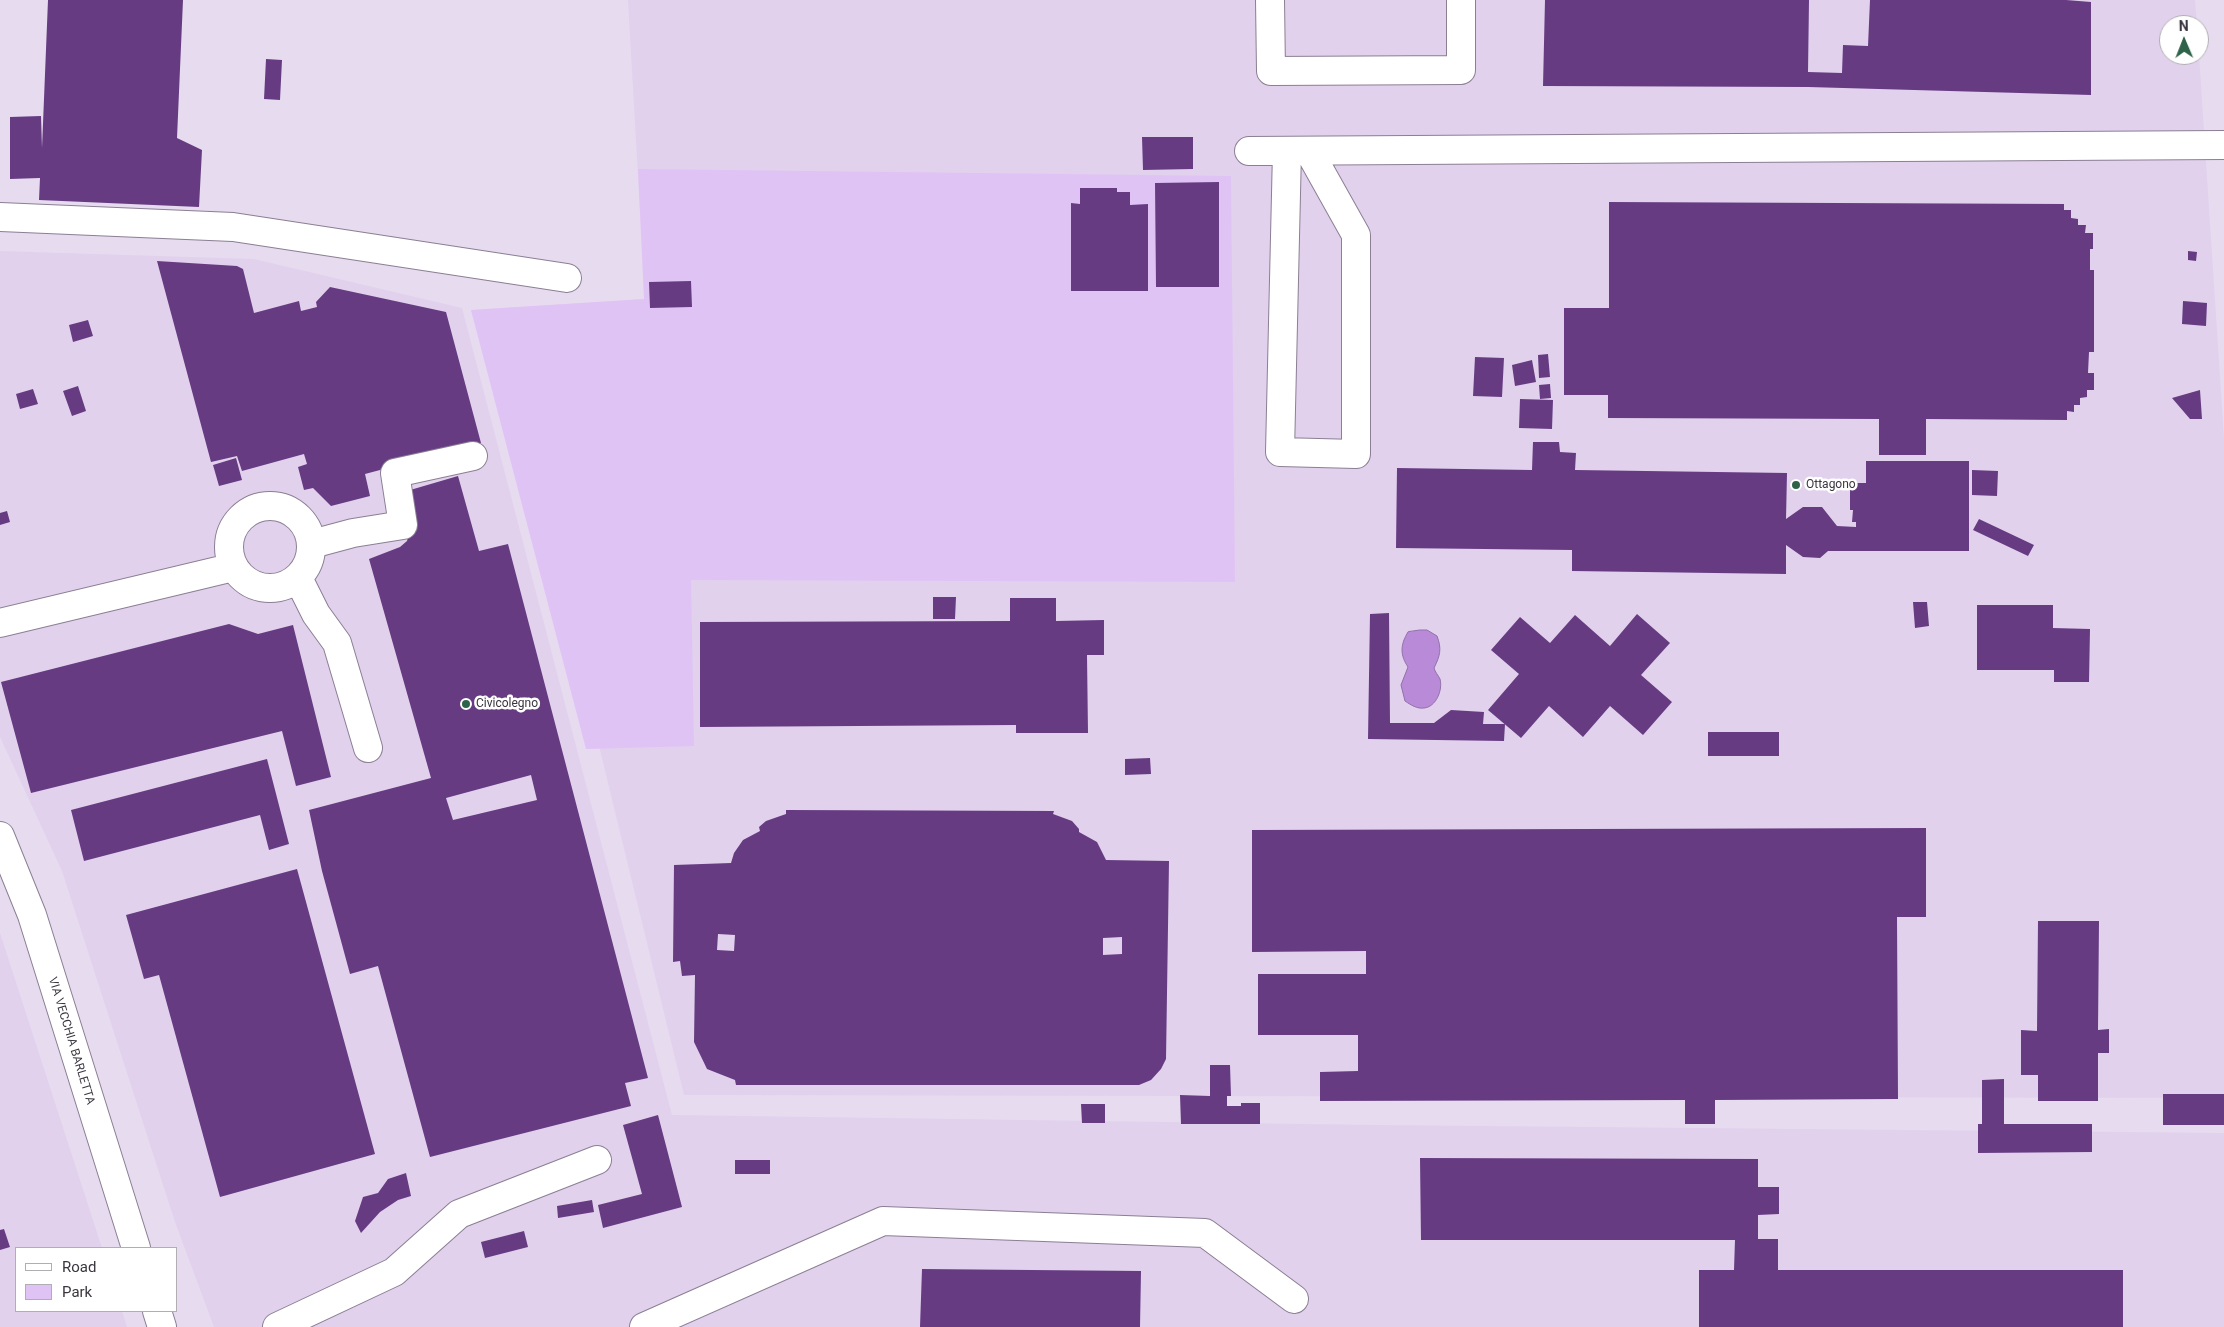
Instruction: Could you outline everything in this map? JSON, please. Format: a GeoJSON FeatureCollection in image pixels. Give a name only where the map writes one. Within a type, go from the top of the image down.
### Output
{"type":"FeatureCollection","features":[{"type":"Feature","properties":{"kind":"street"},"geometry":{"type":"LineString","coordinates":[[1270,0],[1271,71],[1281,71],[1461,70],[1462,0]]}},
{"type":"Feature","properties":{"kind":"street"},"geometry":{"type":"LineString","coordinates":[[1249,151],[2224,145]]}},
{"type":"Feature","properties":{"kind":"street"},"geometry":{"type":"LineString","coordinates":[[1298,151],[1356,235],[1356,454],[1280,452],[1298,151]]}},
{"type":"Feature","properties":{"kind":"street"},"geometry":{"type":"LineString","coordinates":[[0,218],[233,227],[567,278]]}},
{"type":"Feature","properties":{"kind":"street"},"geometry":{"type":"LineString","coordinates":[[312,544],[353,533],[403,525],[395,473],[473,456]]}},
{"type":"Feature","properties":{"kind":"street"},"geometry":{"type":"LineString","coordinates":[[272,507],[291,512],[301,520],[308,531],[312,544],[311,556],[306,568],[298,578],[276,588],[264,588],[247,580],[234,567],[230,555],[230,541],[233,529],[241,518],[252,510],[272,507]]}},
{"type":"Feature","properties":{"kind":"street"},"geometry":{"type":"LineString","coordinates":[[0,623],[234,567]]}},
{"type":"Feature","properties":{"kind":"street"},"geometry":{"type":"LineString","coordinates":[[298,578],[316,614],[337,644],[368,748]]}},
{"type":"Feature","properties":{"kind":"street","name":"VIA VECCHIA BARLETTA"},"geometry":{"type":"LineString","coordinates":[[0,836],[32,915],[136,1247]]}},
{"type":"Feature","properties":{"kind":"street"},"geometry":{"type":"LineString","coordinates":[[277,1327],[394,1272],[458,1214],[597,1160]]}},
{"type":"Feature","properties":{"kind":"street"},"geometry":{"type":"LineString","coordinates":[[644,1327],[883,1221],[1206,1233],[1294,1299]]}},
{"type":"Feature","properties":{"kind":"street"},"geometry":{"type":"LineString","coordinates":[[157,1312],[162,1327]]}},
{"type":"Feature","properties":{"kind":"shaded area"},"geometry":{"type":"Polygon","coordinates":[[[628,0],[2195,0],[2196,15],[2159,15],[2159,65],[2200,65],[2224,438],[2224,1098],[684,1095],[599,746],[471,310],[645,299],[628,0]]]}},
{"type":"Feature","properties":{"kind":"shaded area"},"geometry":{"type":"Polygon","coordinates":[[[0,251],[254,259],[462,308],[672,1115],[1377,1125],[2224,1133],[2224,1327],[214,1327],[175,1222],[62,871],[0,737],[0,251]]]}},
{"type":"Feature","properties":{"kind":"shaded area"},"geometry":{"type":"Polygon","coordinates":[[[1427,630],[1437,636],[1440,652],[1434,668],[1441,683],[1438,697],[1432,705],[1421,708],[1405,701],[1401,685],[1408,667],[1402,654],[1404,641],[1408,632],[1427,630]]]}},
{"type":"Feature","properties":{"kind":"shaded area"},"geometry":{"type":"Polygon","coordinates":[[[0,933],[102,1247],[15,1247],[15,1312],[122,1312],[127,1327],[0,1327],[0,933]]]}},
{"type":"Feature","properties":{"kind":"green space"},"geometry":{"type":"Polygon","coordinates":[[[638,169],[1231,176],[1235,582],[691,580],[694,746],[586,749],[471,310],[644,299],[638,169]]]}},
{"type":"Feature","properties":{"kind":"building"},"geometry":{"type":"Polygon","coordinates":[[[48,0],[183,0],[177,138],[202,150],[199,207],[39,200],[40,178],[10,179],[10,117],[41,116],[42,148],[48,0]]]}},
{"type":"Feature","properties":{"kind":"building"},"geometry":{"type":"Polygon","coordinates":[[[1545,0],[1809,0],[1808,72],[1842,73],[1843,45],[1868,46],[1870,0],[2066,0],[2091,2],[2091,95],[1808,87],[1543,86],[1545,0]]]}},
{"type":"Feature","properties":{"kind":"building"},"geometry":{"type":"Polygon","coordinates":[[[266,59],[282,60],[280,100],[264,99],[266,59]]]}},
{"type":"Feature","properties":{"kind":"building"},"geometry":{"type":"Polygon","coordinates":[[[1142,137],[1193,137],[1193,169],[1143,170],[1142,137]]]}},
{"type":"Feature","properties":{"kind":"building"},"geometry":{"type":"Polygon","coordinates":[[[1219,182],[1219,287],[1156,287],[1155,183],[1219,182]]]}},
{"type":"Feature","properties":{"kind":"building"},"geometry":{"type":"Polygon","coordinates":[[[1080,188],[1117,188],[1117,192],[1130,192],[1130,205],[1148,204],[1148,291],[1071,291],[1071,203],[1080,204],[1080,188]]]}},
{"type":"Feature","properties":{"kind":"building"},"geometry":{"type":"Polygon","coordinates":[[[1609,202],[2064,204],[2064,210],[2071,210],[2071,218],[2078,219],[2078,225],[2086,225],[2085,233],[2093,233],[2093,249],[2090,249],[2090,270],[2094,270],[2094,352],[2089,352],[2088,373],[2094,373],[2094,390],[2087,390],[2087,397],[2080,398],[2080,405],[2074,405],[2074,412],[2067,411],[2067,420],[1926,419],[1926,455],[1879,455],[1879,419],[1608,418],[1608,395],[1564,395],[1564,308],[1609,308],[1609,202]]]}},
{"type":"Feature","properties":{"kind":"building"},"geometry":{"type":"Polygon","coordinates":[[[2188,251],[2197,252],[2196,261],[2188,260],[2188,251]]]}},
{"type":"Feature","properties":{"kind":"building"},"geometry":{"type":"Polygon","coordinates":[[[157,261],[237,266],[243,269],[254,313],[299,301],[301,311],[317,307],[316,302],[330,287],[446,312],[481,443],[365,474],[370,496],[331,506],[313,488],[304,490],[298,467],[307,464],[304,454],[242,471],[237,456],[211,462],[157,261]]]}},
{"type":"Feature","properties":{"kind":"building"},"geometry":{"type":"Polygon","coordinates":[[[691,281],[692,307],[650,308],[649,282],[691,281]]]}},
{"type":"Feature","properties":{"kind":"building"},"geometry":{"type":"Polygon","coordinates":[[[2183,301],[2207,303],[2206,326],[2182,324],[2183,301]]]}},
{"type":"Feature","properties":{"kind":"building"},"geometry":{"type":"Polygon","coordinates":[[[88,320],[93,336],[73,342],[69,325],[88,320]]]}},
{"type":"Feature","properties":{"kind":"building"},"geometry":{"type":"Polygon","coordinates":[[[1548,354],[1550,377],[1539,378],[1538,355],[1548,354]]]}},
{"type":"Feature","properties":{"kind":"building"},"geometry":{"type":"Polygon","coordinates":[[[1475,357],[1504,358],[1502,397],[1473,396],[1475,357]]]}},
{"type":"Feature","properties":{"kind":"building"},"geometry":{"type":"Polygon","coordinates":[[[1532,360],[1536,382],[1515,386],[1512,365],[1532,360]]]}},
{"type":"Feature","properties":{"kind":"building"},"geometry":{"type":"Polygon","coordinates":[[[1550,384],[1551,398],[1540,399],[1539,385],[1550,384]]]}},
{"type":"Feature","properties":{"kind":"building"},"geometry":{"type":"Polygon","coordinates":[[[78,386],[86,411],[72,416],[63,391],[78,386]]]}},
{"type":"Feature","properties":{"kind":"building"},"geometry":{"type":"Polygon","coordinates":[[[33,389],[38,404],[20,409],[16,394],[33,389]]]}},
{"type":"Feature","properties":{"kind":"building"},"geometry":{"type":"Polygon","coordinates":[[[2200,390],[2202,419],[2190,419],[2172,398],[2200,390]]]}},
{"type":"Feature","properties":{"kind":"building"},"geometry":{"type":"Polygon","coordinates":[[[1520,399],[1553,400],[1552,429],[1519,428],[1520,399]]]}},
{"type":"Feature","properties":{"kind":"building"},"geometry":{"type":"Polygon","coordinates":[[[1533,442],[1559,442],[1560,452],[1576,453],[1575,470],[1787,473],[1786,519],[1803,507],[1822,507],[1837,526],[1856,527],[1856,522],[1852,522],[1853,510],[1850,510],[1850,483],[1866,483],[1866,461],[1969,461],[1969,551],[1828,551],[1820,558],[1803,557],[1786,545],[1786,574],[1572,571],[1572,550],[1396,548],[1397,468],[1532,470],[1533,442]]]}},
{"type":"Feature","properties":{"kind":"building"},"geometry":{"type":"Polygon","coordinates":[[[236,458],[242,480],[219,486],[213,465],[236,458]]]}},
{"type":"Feature","properties":{"kind":"building"},"geometry":{"type":"Polygon","coordinates":[[[1972,470],[1998,471],[1997,496],[1972,495],[1972,470]]]}},
{"type":"Feature","properties":{"kind":"building"},"geometry":{"type":"Polygon","coordinates":[[[458,476],[479,551],[508,544],[648,1078],[625,1083],[631,1106],[430,1157],[378,966],[350,974],[322,871],[309,810],[431,778],[369,559],[400,547],[407,541],[409,533],[400,493],[458,476]],[[531,775],[446,798],[453,820],[537,800],[531,775]]]}},
{"type":"Feature","properties":{"kind":"building"},"geometry":{"type":"Polygon","coordinates":[[[7,511],[10,522],[0,525],[0,513],[7,511]]]}},
{"type":"Feature","properties":{"kind":"building"},"geometry":{"type":"Polygon","coordinates":[[[1979,519],[2034,545],[2028,556],[1973,530],[1979,519]]]}},
{"type":"Feature","properties":{"kind":"building"},"geometry":{"type":"Polygon","coordinates":[[[933,597],[956,597],[955,619],[933,619],[933,597]]]}},
{"type":"Feature","properties":{"kind":"building"},"geometry":{"type":"Polygon","coordinates":[[[1010,598],[1056,598],[1056,621],[1104,620],[1104,655],[1087,655],[1088,733],[1016,733],[1016,725],[700,727],[700,622],[1010,621],[1010,598]]]}},
{"type":"Feature","properties":{"kind":"building"},"geometry":{"type":"Polygon","coordinates":[[[1913,602],[1927,602],[1929,626],[1915,628],[1913,602]]]}},
{"type":"Feature","properties":{"kind":"building"},"geometry":{"type":"Polygon","coordinates":[[[1977,605],[2053,605],[2053,628],[2090,629],[2089,682],[2054,682],[2054,670],[1977,670],[1977,605]]]}},
{"type":"Feature","properties":{"kind":"building"},"geometry":{"type":"Polygon","coordinates":[[[1389,613],[1390,723],[1434,723],[1451,710],[1484,712],[1483,724],[1505,724],[1504,741],[1368,739],[1370,614],[1389,613]]]}},
{"type":"Feature","properties":{"kind":"building"},"geometry":{"type":"Polygon","coordinates":[[[1637,614],[1670,643],[1641,675],[1672,702],[1643,735],[1610,706],[1583,737],[1549,706],[1521,738],[1488,710],[1519,674],[1491,650],[1520,617],[1550,643],[1575,615],[1610,646],[1637,614]]]}},
{"type":"Feature","properties":{"kind":"building"},"geometry":{"type":"Polygon","coordinates":[[[229,624],[258,634],[293,625],[331,777],[296,786],[282,731],[31,793],[1,682],[229,624]]]}},
{"type":"Feature","properties":{"kind":"building"},"geometry":{"type":"Polygon","coordinates":[[[1708,732],[1779,732],[1779,756],[1708,756],[1708,732]]]}},
{"type":"Feature","properties":{"kind":"building"},"geometry":{"type":"Polygon","coordinates":[[[1150,758],[1151,774],[1125,775],[1125,759],[1150,758]]]}},
{"type":"Feature","properties":{"kind":"building"},"geometry":{"type":"Polygon","coordinates":[[[267,759],[289,844],[269,850],[260,815],[84,861],[71,810],[267,759]]]}},
{"type":"Feature","properties":{"kind":"building"},"geometry":{"type":"Polygon","coordinates":[[[786,810],[1054,811],[1053,814],[1072,821],[1079,829],[1079,832],[1097,842],[1106,860],[1169,861],[1166,1059],[1161,1069],[1151,1080],[1139,1085],[736,1085],[735,1080],[707,1069],[694,1042],[695,975],[682,976],[680,961],[673,962],[674,865],[731,863],[734,853],[743,840],[760,831],[759,827],[766,821],[786,814],[786,810]],[[718,934],[717,950],[734,951],[735,935],[718,934]],[[1122,937],[1103,938],[1103,955],[1122,954],[1122,937]]]}},
{"type":"Feature","properties":{"kind":"building"},"geometry":{"type":"Polygon","coordinates":[[[1926,828],[1926,917],[1897,917],[1898,1099],[1715,1100],[1715,1124],[1685,1124],[1685,1100],[1320,1101],[1320,1072],[1358,1071],[1358,1035],[1258,1035],[1258,974],[1366,974],[1366,951],[1252,952],[1252,830],[1926,828]]]}},
{"type":"Feature","properties":{"kind":"building"},"geometry":{"type":"Polygon","coordinates":[[[297,869],[375,1154],[220,1197],[159,975],[144,979],[126,915],[297,869]]]}},
{"type":"Feature","properties":{"kind":"building"},"geometry":{"type":"Polygon","coordinates":[[[2038,921],[2099,921],[2098,1030],[2109,1029],[2109,1053],[2098,1053],[2098,1101],[2038,1101],[2038,1075],[2021,1075],[2021,1030],[2037,1031],[2038,921]]]}},
{"type":"Feature","properties":{"kind":"building"},"geometry":{"type":"Polygon","coordinates":[[[1210,1065],[1230,1065],[1231,1096],[1227,1096],[1227,1106],[1241,1106],[1241,1103],[1260,1103],[1260,1124],[1181,1124],[1180,1095],[1210,1096],[1210,1065]]]}},
{"type":"Feature","properties":{"kind":"building"},"geometry":{"type":"Polygon","coordinates":[[[2004,1079],[2004,1124],[2092,1124],[2092,1152],[1978,1153],[1978,1124],[1982,1124],[1982,1080],[2004,1079]]]}},
{"type":"Feature","properties":{"kind":"building"},"geometry":{"type":"Polygon","coordinates":[[[2163,1094],[2224,1094],[2224,1125],[2163,1125],[2163,1094]]]}},
{"type":"Feature","properties":{"kind":"building"},"geometry":{"type":"Polygon","coordinates":[[[1081,1104],[1105,1104],[1105,1123],[1082,1123],[1081,1104]]]}},
{"type":"Feature","properties":{"kind":"building"},"geometry":{"type":"Polygon","coordinates":[[[658,1115],[682,1207],[603,1228],[598,1205],[642,1194],[623,1125],[658,1115]]]}},
{"type":"Feature","properties":{"kind":"building"},"geometry":{"type":"Polygon","coordinates":[[[1420,1158],[1758,1159],[1758,1187],[1779,1187],[1779,1214],[1758,1215],[1758,1239],[1778,1239],[1778,1270],[2123,1270],[2123,1327],[1699,1327],[1699,1270],[1734,1270],[1735,1240],[1421,1240],[1420,1158]]]}},
{"type":"Feature","properties":{"kind":"building"},"geometry":{"type":"Polygon","coordinates":[[[735,1160],[770,1160],[770,1174],[735,1174],[735,1160]]]}},
{"type":"Feature","properties":{"kind":"building"},"geometry":{"type":"Polygon","coordinates":[[[406,1173],[411,1196],[398,1200],[380,1212],[361,1233],[355,1221],[363,1197],[378,1193],[388,1179],[406,1173]]]}},
{"type":"Feature","properties":{"kind":"building"},"geometry":{"type":"Polygon","coordinates":[[[592,1200],[594,1212],[558,1218],[557,1206],[592,1200]]]}},
{"type":"Feature","properties":{"kind":"building"},"geometry":{"type":"Polygon","coordinates":[[[4,1229],[10,1247],[0,1250],[0,1230],[4,1229]]]}},
{"type":"Feature","properties":{"kind":"building"},"geometry":{"type":"Polygon","coordinates":[[[524,1231],[528,1247],[485,1258],[481,1242],[524,1231]]]}},
{"type":"Feature","properties":{"kind":"building"},"geometry":{"type":"Polygon","coordinates":[[[922,1269],[1141,1271],[1140,1327],[920,1327],[922,1269]]]}},
{"type":"Feature","properties":{"kind":"place","name":"Ottagono"},"geometry":{"type":"Point","coordinates":[1796,485]}},
{"type":"Feature","properties":{"kind":"place","name":"Civicolegno"},"geometry":{"type":"Point","coordinates":[466,704]}}]}
